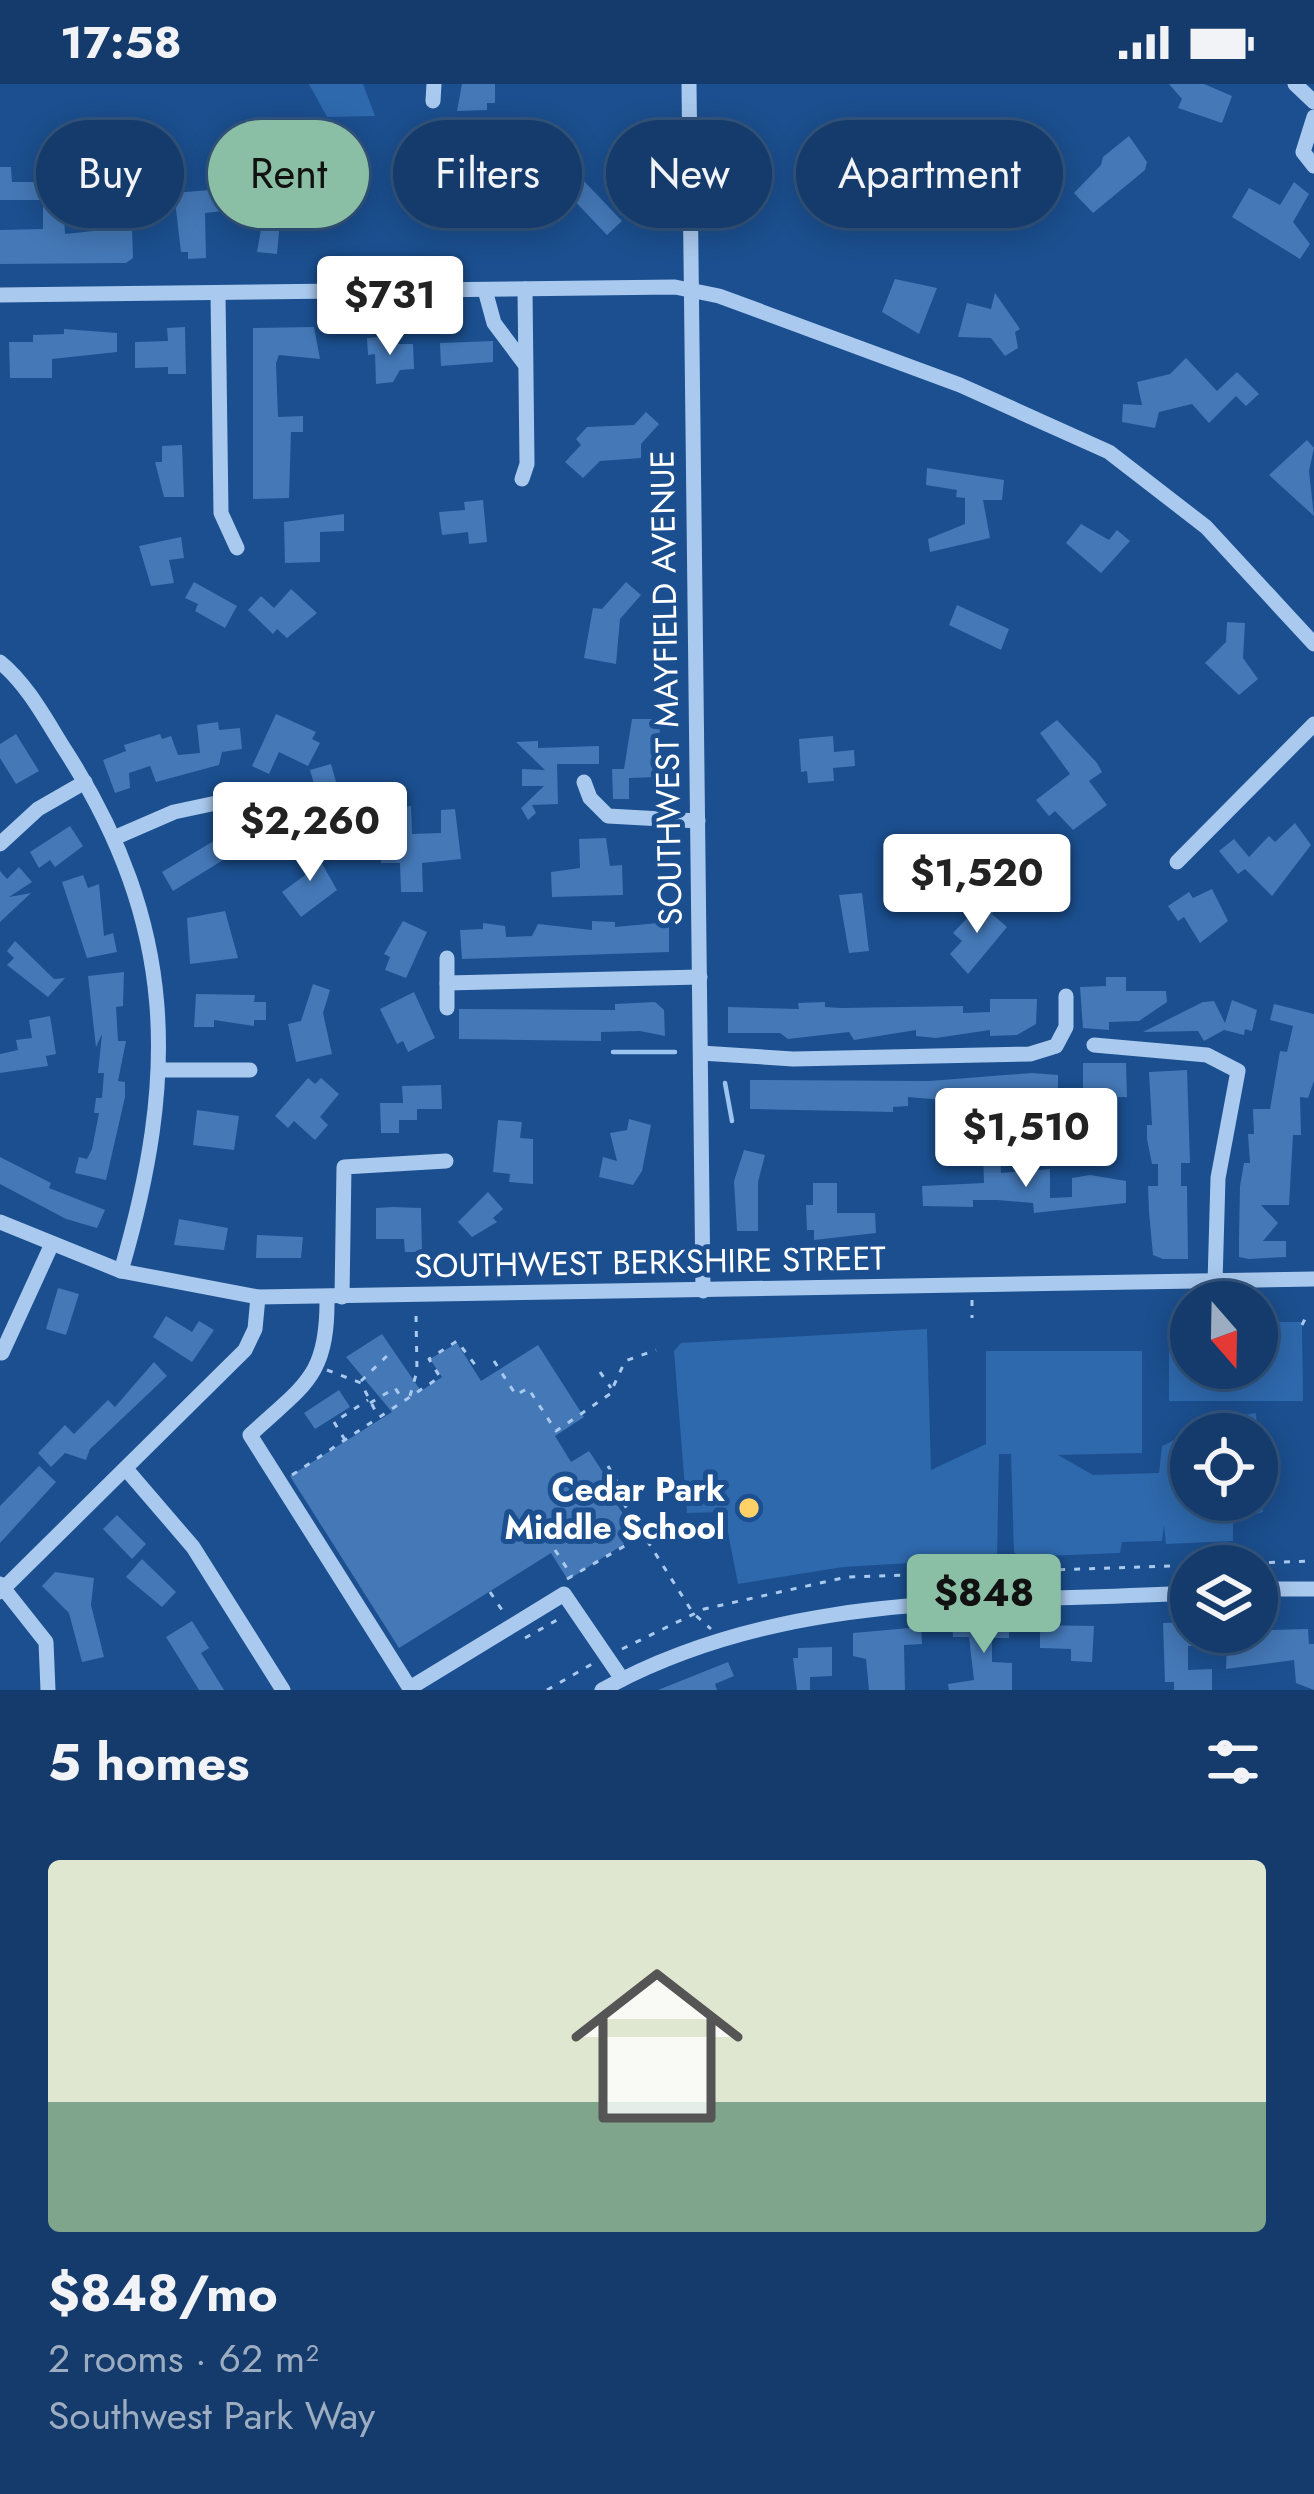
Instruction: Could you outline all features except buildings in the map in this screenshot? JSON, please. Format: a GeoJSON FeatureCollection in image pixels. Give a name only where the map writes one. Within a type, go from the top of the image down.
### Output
{"type":"FeatureCollection","features":[{"type":"Feature","properties":{"kind":"street","name":"SOUTHWEST MAYFIELD AVENUE"},"geometry":{"type":"LineString","coordinates":[[689,84],[703,1291]]}},
{"type":"Feature","properties":{"kind":"street"},"geometry":{"type":"LineString","coordinates":[[1295,84],[1314,102]]}},
{"type":"Feature","properties":{"kind":"street"},"geometry":{"type":"LineString","coordinates":[[1314,117],[1303,152],[1314,166]]}},
{"type":"Feature","properties":{"kind":"street"},"geometry":{"type":"LineString","coordinates":[[0,295],[691,289],[960,385],[1109,452],[1206,527],[1314,644]]}},
{"type":"Feature","properties":{"kind":"street"},"geometry":{"type":"LineString","coordinates":[[485,290],[494,323],[524,363]]}},
{"type":"Feature","properties":{"kind":"street"},"geometry":{"type":"LineString","coordinates":[[522,479],[527,464],[525,290]]}},
{"type":"Feature","properties":{"kind":"street"},"geometry":{"type":"LineString","coordinates":[[218,294],[221,513],[237,548]]}},
{"type":"Feature","properties":{"kind":"street"},"geometry":{"type":"LineString","coordinates":[[0,662],[24,686],[85,782],[114,838],[151,951],[161,1070],[154,1140],[121,1271]]}},
{"type":"Feature","properties":{"kind":"street"},"geometry":{"type":"LineString","coordinates":[[1177,862],[1314,724]]}},
{"type":"Feature","properties":{"kind":"street"},"geometry":{"type":"LineString","coordinates":[[0,844],[38,808],[85,782]]}},
{"type":"Feature","properties":{"kind":"street"},"geometry":{"type":"LineString","coordinates":[[584,782],[590,798],[608,816],[698,821]]}},
{"type":"Feature","properties":{"kind":"street"},"geometry":{"type":"LineString","coordinates":[[114,838],[206,802],[236,800],[257,815]]}},
{"type":"Feature","properties":{"kind":"street"},"geometry":{"type":"LineString","coordinates":[[447,958],[447,1008]]}},
{"type":"Feature","properties":{"kind":"street"},"geometry":{"type":"LineString","coordinates":[[447,983],[700,977]]}},
{"type":"Feature","properties":{"kind":"street"},"geometry":{"type":"LineString","coordinates":[[701,1053],[793,1059],[1030,1054],[1056,1046],[1066,1027],[1066,996]]}},
{"type":"Feature","properties":{"kind":"street"},"geometry":{"type":"LineString","coordinates":[[1094,1045],[1208,1055],[1238,1071],[1217,1178],[1215,1281]]}},
{"type":"Feature","properties":{"kind":"street"},"geometry":{"type":"LineString","coordinates":[[161,1070],[250,1070]]}},
{"type":"Feature","properties":{"kind":"street"},"geometry":{"type":"LineString","coordinates":[[446,1162],[344,1167],[335,1297],[320,1365],[250,1435],[411,1689],[564,1594],[573,1599],[622,1679]]}},
{"type":"Feature","properties":{"kind":"street","name":"SOUTHWEST BERKSHIRE STREET"},"geometry":{"type":"LineString","coordinates":[[0,1222],[121,1271],[258,1297],[1170,1283]]}},
{"type":"Feature","properties":{"kind":"street"},"geometry":{"type":"LineString","coordinates":[[2,1353],[51,1246]]}},
{"type":"Feature","properties":{"kind":"street","name":"SOUTHWEST BERKSHIRE STREET"},"geometry":{"type":"LineString","coordinates":[[1248,1281],[1314,1279]]}},
{"type":"Feature","properties":{"kind":"street"},"geometry":{"type":"LineString","coordinates":[[48,1690],[46,1642],[1,1588],[245,1350],[255,1329],[258,1297]]}},
{"type":"Feature","properties":{"kind":"street"},"geometry":{"type":"LineString","coordinates":[[126,1469],[193,1547],[283,1690]]}},
{"type":"Feature","properties":{"kind":"street"},"geometry":{"type":"LineString","coordinates":[[1278,1589],[1314,1589]]}},
{"type":"Feature","properties":{"kind":"street"},"geometry":{"type":"LineString","coordinates":[[602,1690],[743,1630],[826,1612],[1170,1594]]}},
{"type":"Feature","properties":{"kind":"path"},"geometry":{"type":"LineString","coordinates":[[971,1287],[972,1318]]}},
{"type":"Feature","properties":{"kind":"path"},"geometry":{"type":"LineString","coordinates":[[406,1399],[417,1371],[416,1315]]}},
{"type":"Feature","properties":{"kind":"path"},"geometry":{"type":"LineString","coordinates":[[1302,1325],[1307,1315]]}},
{"type":"Feature","properties":{"kind":"path"},"geometry":{"type":"LineString","coordinates":[[280,1483],[440,1377],[430,1359],[457,1341],[479,1370]]}},
{"type":"Feature","properties":{"kind":"path"},"geometry":{"type":"LineString","coordinates":[[494,1361],[516,1395],[528,1388],[556,1431],[611,1390],[625,1361],[656,1350]]}},
{"type":"Feature","properties":{"kind":"path"},"geometry":{"type":"LineString","coordinates":[[362,1381],[391,1352]]}},
{"type":"Feature","properties":{"kind":"path"},"geometry":{"type":"LineString","coordinates":[[320,1365],[362,1381]]}},
{"type":"Feature","properties":{"kind":"path"},"geometry":{"type":"LineString","coordinates":[[358,1372],[380,1417]]}},
{"type":"Feature","properties":{"kind":"path"},"geometry":{"type":"LineString","coordinates":[[600,1372],[611,1390]]}},
{"type":"Feature","properties":{"kind":"path"},"geometry":{"type":"LineString","coordinates":[[345,1440],[335,1419],[392,1388],[406,1399]]}},
{"type":"Feature","properties":{"kind":"path"},"geometry":{"type":"LineString","coordinates":[[608,1466],[616,1482],[612,1486],[643,1535],[693,1613],[713,1630]]}},
{"type":"Feature","properties":{"kind":"path"},"geometry":{"type":"LineString","coordinates":[[562,1581],[643,1535]]}},
{"type":"Feature","properties":{"kind":"path"},"geometry":{"type":"LineString","coordinates":[[554,1550],[573,1578]]}},
{"type":"Feature","properties":{"kind":"path"},"geometry":{"type":"LineString","coordinates":[[490,1592],[511,1624]]}},
{"type":"Feature","properties":{"kind":"path"},"geometry":{"type":"LineString","coordinates":[[525,1640],[557,1620]]}},
{"type":"Feature","properties":{"kind":"shaded area"},"geometry":{"type":"Polygon","coordinates":[[[309,84],[363,84],[375,116],[327,117],[309,84]]]}},
{"type":"Feature","properties":{"kind":"shaded area"},"geometry":{"type":"Polygon","coordinates":[[[1169,1322],[1170,1389],[1278,1389],[1278,1322],[1302,1322],[1303,1401],[1169,1401],[1169,1322]]]}},
{"type":"Feature","properties":{"kind":"shaded area"},"geometry":{"type":"Polygon","coordinates":[[[927,1329],[931,1470],[986,1444],[986,1351],[1142,1351],[1142,1453],[1058,1455],[1093,1475],[1159,1473],[1162,1446],[1170,1442],[1170,1521],[1233,1521],[1233,1541],[1166,1544],[1164,1525],[1162,1541],[1122,1542],[1120,1553],[1019,1557],[1014,1552],[1011,1454],[999,1454],[997,1558],[843,1567],[738,1584],[724,1512],[687,1513],[674,1351],[681,1343],[927,1329]]]}},
{"type":"Feature","properties":{"kind":"waterway"},"geometry":{"type":"LineString","coordinates":[[613,1052],[675,1052]]}},
{"type":"Feature","properties":{"kind":"waterway"},"geometry":{"type":"LineString","coordinates":[[725,1083],[732,1121]]}},
{"type":"Feature","properties":{"kind":"place","name":"Cedar Park Middle School"},"geometry":{"type":"Point","coordinates":[749,1508]}}]}
